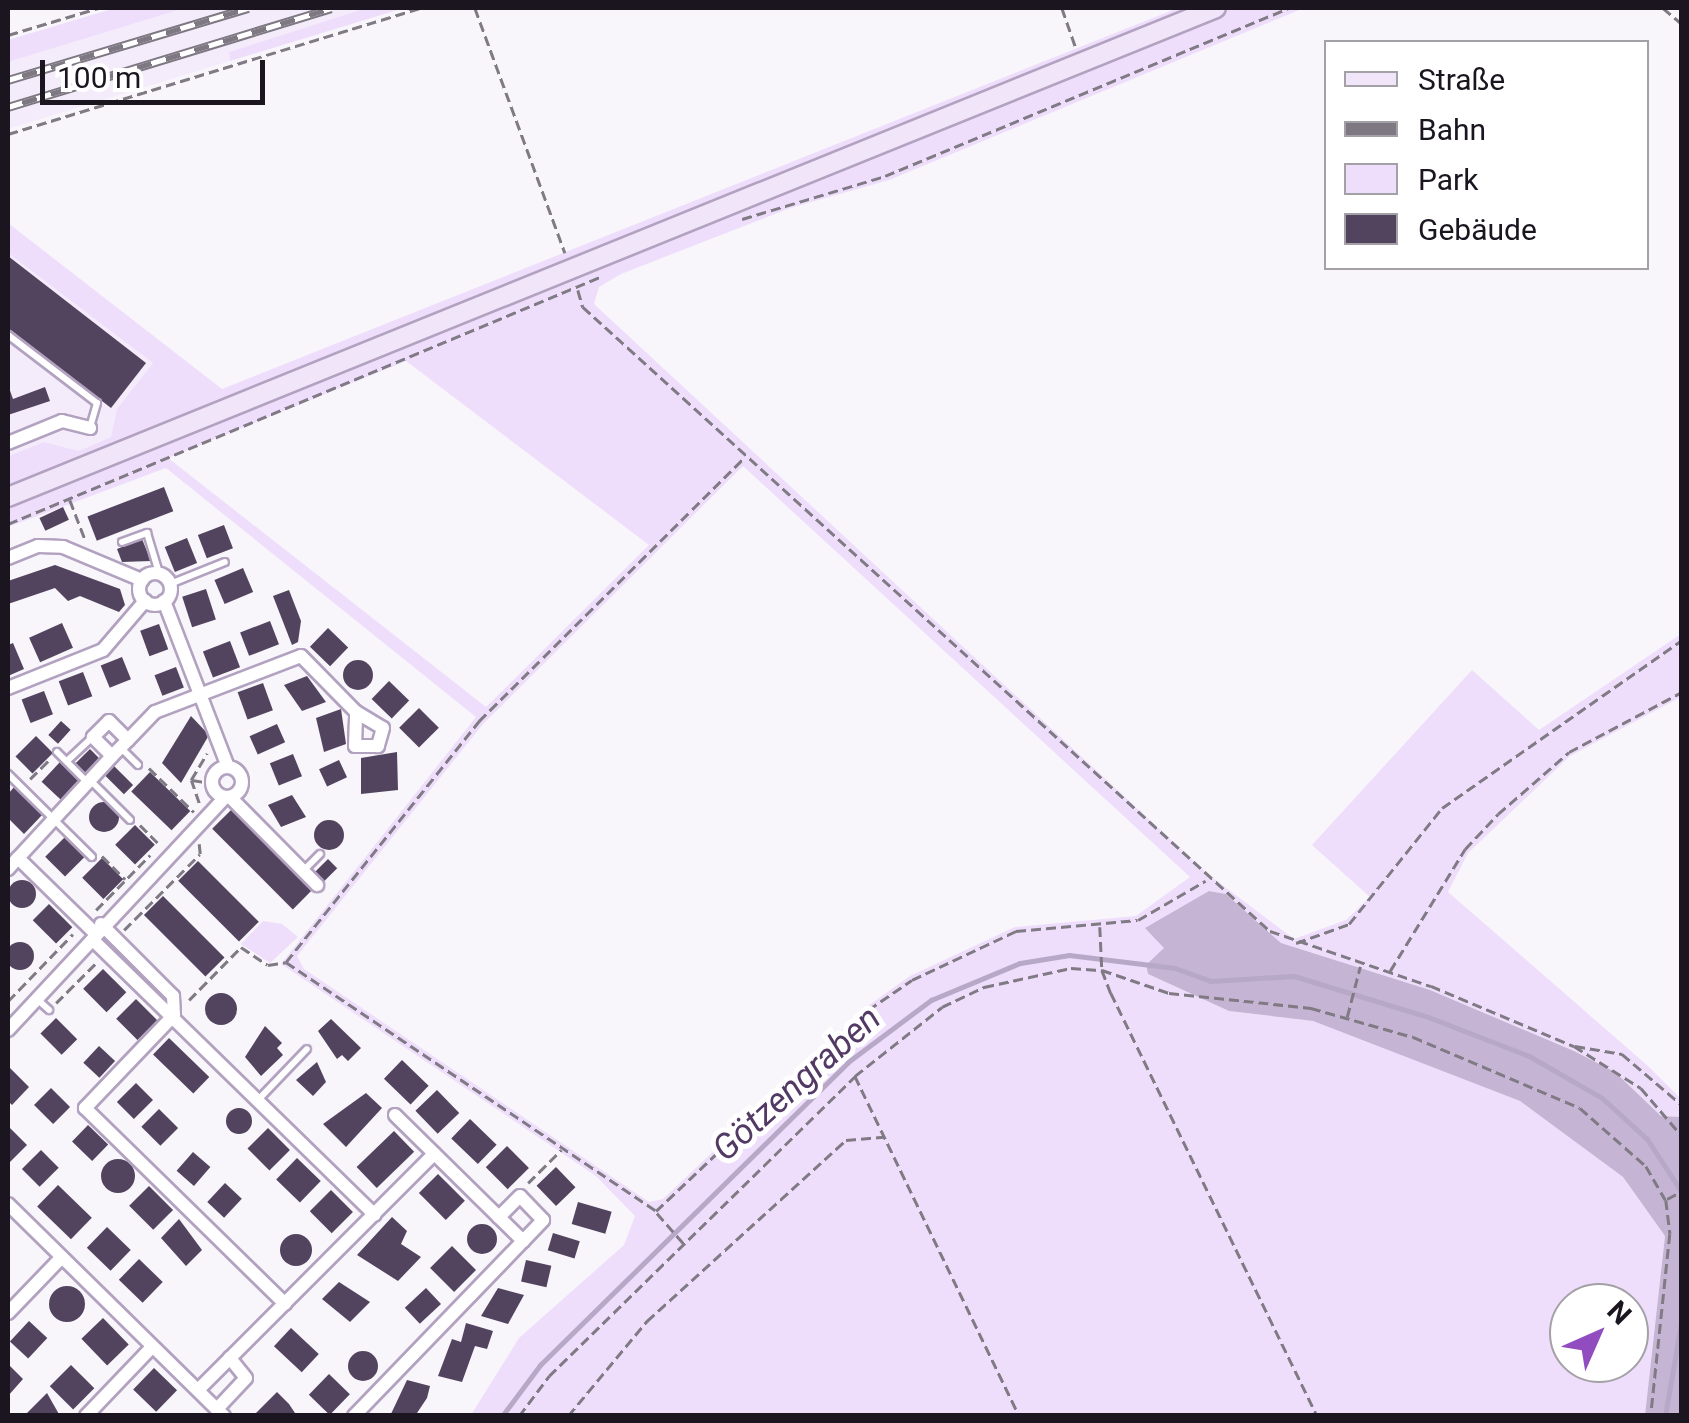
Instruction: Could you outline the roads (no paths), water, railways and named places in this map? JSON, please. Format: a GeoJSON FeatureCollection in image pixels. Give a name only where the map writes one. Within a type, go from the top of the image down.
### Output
{"type":"FeatureCollection","features":[{"type":"Feature","properties":{"kind":"main road"},"geometry":{"type":"LineString","coordinates":[[8,497],[1216,8]]}},
{"type":"Feature","properties":{"kind":"street"},"geometry":{"type":"LineString","coordinates":[[8,442],[62,421],[90,428]]}},
{"type":"Feature","properties":{"kind":"street"},"geometry":{"type":"LineString","coordinates":[[8,558],[38,546],[86,555],[142,580],[159,574],[170,584],[164,602],[228,767],[242,779],[227,797],[198,816],[8,1030]]}},
{"type":"Feature","properties":{"kind":"street"},"geometry":{"type":"LineString","coordinates":[[8,688],[103,650],[145,601],[142,580]]}},
{"type":"Feature","properties":{"kind":"street"},"geometry":{"type":"LineString","coordinates":[[145,601],[164,602]]}},
{"type":"Feature","properties":{"kind":"street"},"geometry":{"type":"LineString","coordinates":[[8,869],[155,712],[301,656],[356,712]]}},
{"type":"Feature","properties":{"kind":"street"},"geometry":{"type":"LineString","coordinates":[[108,722],[120,748],[93,738],[108,722]]}},
{"type":"Feature","properties":{"kind":"street"},"geometry":{"type":"LineString","coordinates":[[228,767],[218,770],[212,783],[317,885]]}},
{"type":"Feature","properties":{"kind":"street"},"geometry":{"type":"LineString","coordinates":[[18,858],[375,1216]]}},
{"type":"Feature","properties":{"kind":"street"},"geometry":{"type":"LineString","coordinates":[[174,1015],[85,1108],[285,1304]]}},
{"type":"Feature","properties":{"kind":"street"},"geometry":{"type":"LineString","coordinates":[[395,1115],[522,1241]]}},
{"type":"Feature","properties":{"kind":"street"},"geometry":{"type":"LineString","coordinates":[[198,1390],[434,1154]]}},
{"type":"Feature","properties":{"kind":"street"},"geometry":{"type":"LineString","coordinates":[[354,1416],[544,1220],[520,1196],[499,1217]]}},
{"type":"Feature","properties":{"kind":"street"},"geometry":{"type":"LineString","coordinates":[[8,1204],[220,1412],[246,1378],[230,1358]]}},
{"type":"Feature","properties":{"kind":"street"},"geometry":{"type":"LineString","coordinates":[[8,1313],[61,1258]]}},
{"type":"Feature","properties":{"kind":"street"},"geometry":{"type":"LineString","coordinates":[[86,1416],[152,1348]]}},
{"type":"Feature","properties":{"kind":"lane"},"geometry":{"type":"LineString","coordinates":[[8,336],[97,403],[90,428]]}},
{"type":"Feature","properties":{"kind":"lane"},"geometry":{"type":"LineString","coordinates":[[122,542],[146,532],[159,574]]}},
{"type":"Feature","properties":{"kind":"lane"},"geometry":{"type":"LineString","coordinates":[[170,584],[225,562]]}},
{"type":"Feature","properties":{"kind":"lane"},"geometry":{"type":"LineString","coordinates":[[66,762],[93,738]]}},
{"type":"Feature","properties":{"kind":"lane"},"geometry":{"type":"LineString","coordinates":[[120,748],[138,766]]}},
{"type":"Feature","properties":{"kind":"lane"},"geometry":{"type":"LineString","coordinates":[[57,752],[130,820]]}},
{"type":"Feature","properties":{"kind":"lane"},"geometry":{"type":"LineString","coordinates":[[8,774],[92,857]]}},
{"type":"Feature","properties":{"kind":"lane"},"geometry":{"type":"LineString","coordinates":[[303,871],[320,854]]}},
{"type":"Feature","properties":{"kind":"lane"},"geometry":{"type":"LineString","coordinates":[[38,1000],[49,1010]]}},
{"type":"Feature","properties":{"kind":"lane"},"geometry":{"type":"LineString","coordinates":[[258,1100],[308,1050]]}},
{"type":"Feature","properties":{"kind":"waterway","name":"Götzengraben"},"geometry":{"type":"LineString","coordinates":[[502,1416],[540,1365],[848,1062],[931,1000],[1020,963],[1069,955],[1175,968],[1210,981],[1294,976],[1428,1017],[1529,1056],[1602,1098],[1647,1139],[1679,1188]]}},
{"type":"Feature","properties":{"kind":"waterway","name":"Götzengraben"},"geometry":{"type":"LineString","coordinates":[[1665,1416],[1682,1318]]}},
{"type":"Feature","properties":{"kind":"railway"},"geometry":{"type":"LineString","coordinates":[[8,80],[248,8]]}},
{"type":"Feature","properties":{"kind":"railway"},"geometry":{"type":"LineString","coordinates":[[8,107],[331,8]]}}]}
